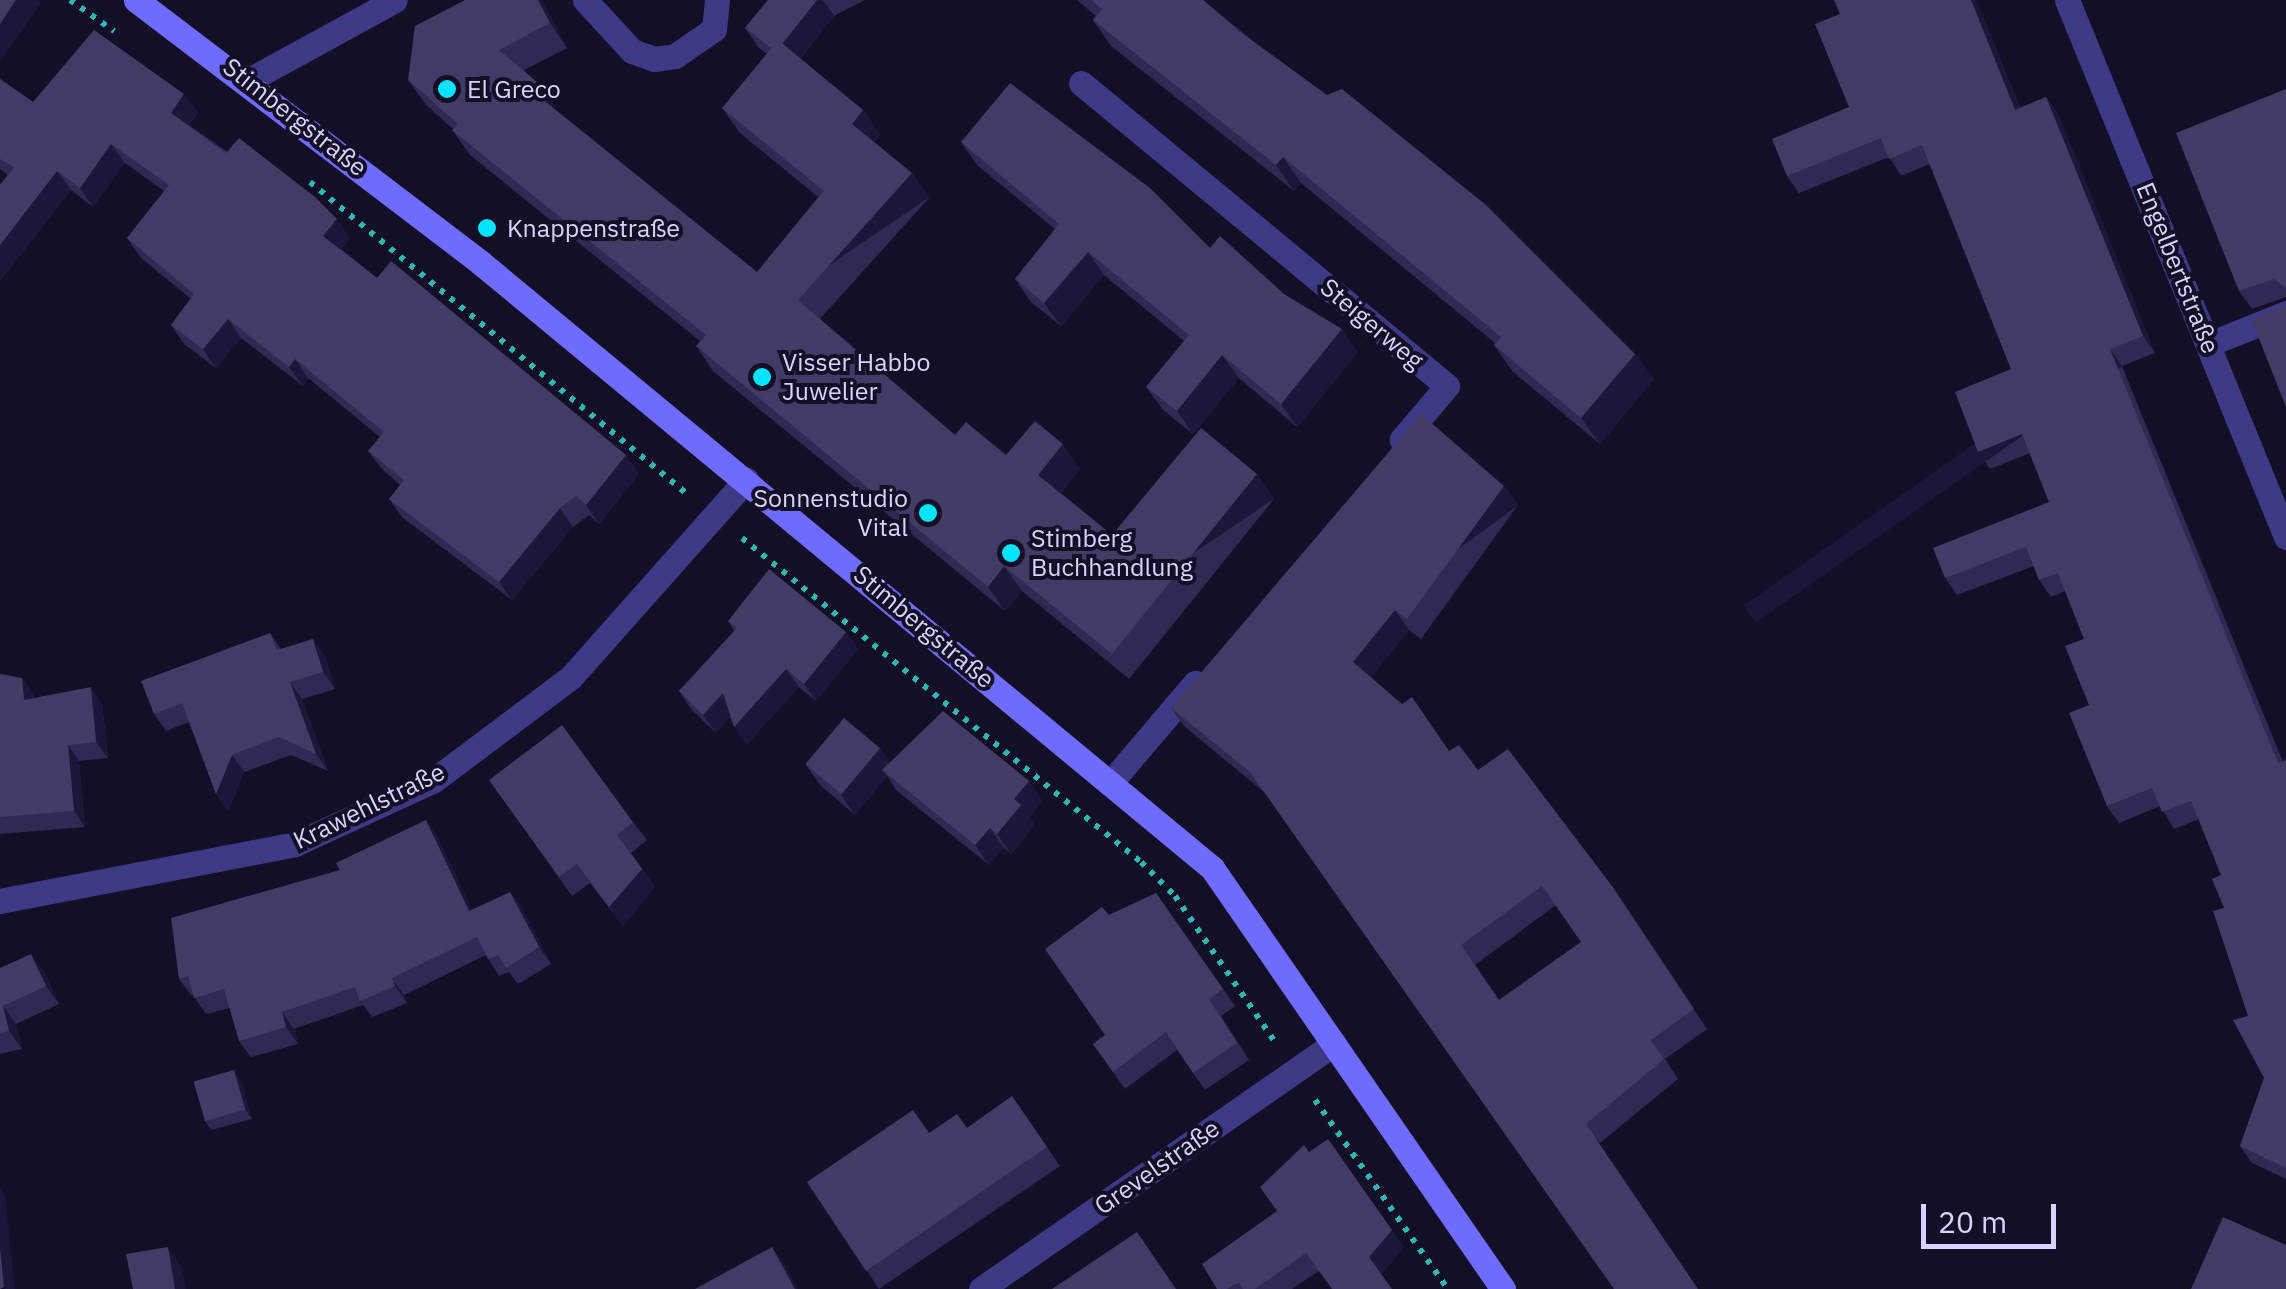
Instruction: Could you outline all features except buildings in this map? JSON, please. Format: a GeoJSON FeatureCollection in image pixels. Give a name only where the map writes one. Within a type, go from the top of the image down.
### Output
{"type":"FeatureCollection","features":[{"type":"Feature","properties":{"kind":"street","name":"Stimbergstraße"},"geometry":{"type":"LineString","coordinates":[[136,0],[250,80],[746,480],[1212,868],[1503,1289]]}},
{"type":"Feature","properties":{"kind":"street"},"geometry":{"type":"LineString","coordinates":[[250,80],[396,0]]}},
{"type":"Feature","properties":{"kind":"street"},"geometry":{"type":"LineString","coordinates":[[585,0],[632,52],[654,59],[675,56],[714,29],[717,0]]}},
{"type":"Feature","properties":{"kind":"street","name":"Engelbertstraße"},"geometry":{"type":"LineString","coordinates":[[2068,0],[2286,537]]}},
{"type":"Feature","properties":{"kind":"street","name":"Steigerweg"},"geometry":{"type":"LineString","coordinates":[[1082,83],[1447,386],[1382,462]]}},
{"type":"Feature","properties":{"kind":"street"},"geometry":{"type":"LineString","coordinates":[[2209,344],[2286,312]]}},
{"type":"Feature","properties":{"kind":"street","name":"Krawehlstraße"},"geometry":{"type":"LineString","coordinates":[[0,901],[295,844],[434,780],[571,677],[746,480]]}},
{"type":"Feature","properties":{"kind":"street"},"geometry":{"type":"LineString","coordinates":[[1111,782],[1214,660]]}},
{"type":"Feature","properties":{"kind":"street","name":"Grevelstraße"},"geometry":{"type":"LineString","coordinates":[[981,1289],[1334,1044]]}},
{"type":"Feature","properties":{"kind":"path"},"geometry":{"type":"LineString","coordinates":[[70,0],[133,44]]}},
{"type":"Feature","properties":{"kind":"path"},"geometry":{"type":"LineString","coordinates":[[301,174],[716,518],[1141,862],[1175,896],[1448,1289]]}},
{"type":"Feature","properties":{"kind":"place","name":"El Greco"},"geometry":{"type":"Point","coordinates":[447,89]}},
{"type":"Feature","properties":{"kind":"place","name":"Knappenstraße"},"geometry":{"type":"Point","coordinates":[487,228]}},
{"type":"Feature","properties":{"kind":"place","name":"Visser Habbo Juwelier"},"geometry":{"type":"Point","coordinates":[762,377]}},
{"type":"Feature","properties":{"kind":"place","name":"Sonnenstudio Vital"},"geometry":{"type":"Point","coordinates":[928,513]}},
{"type":"Feature","properties":{"kind":"place","name":"Stimberg Buchhandlung"},"geometry":{"type":"Point","coordinates":[1011,553]}}]}
